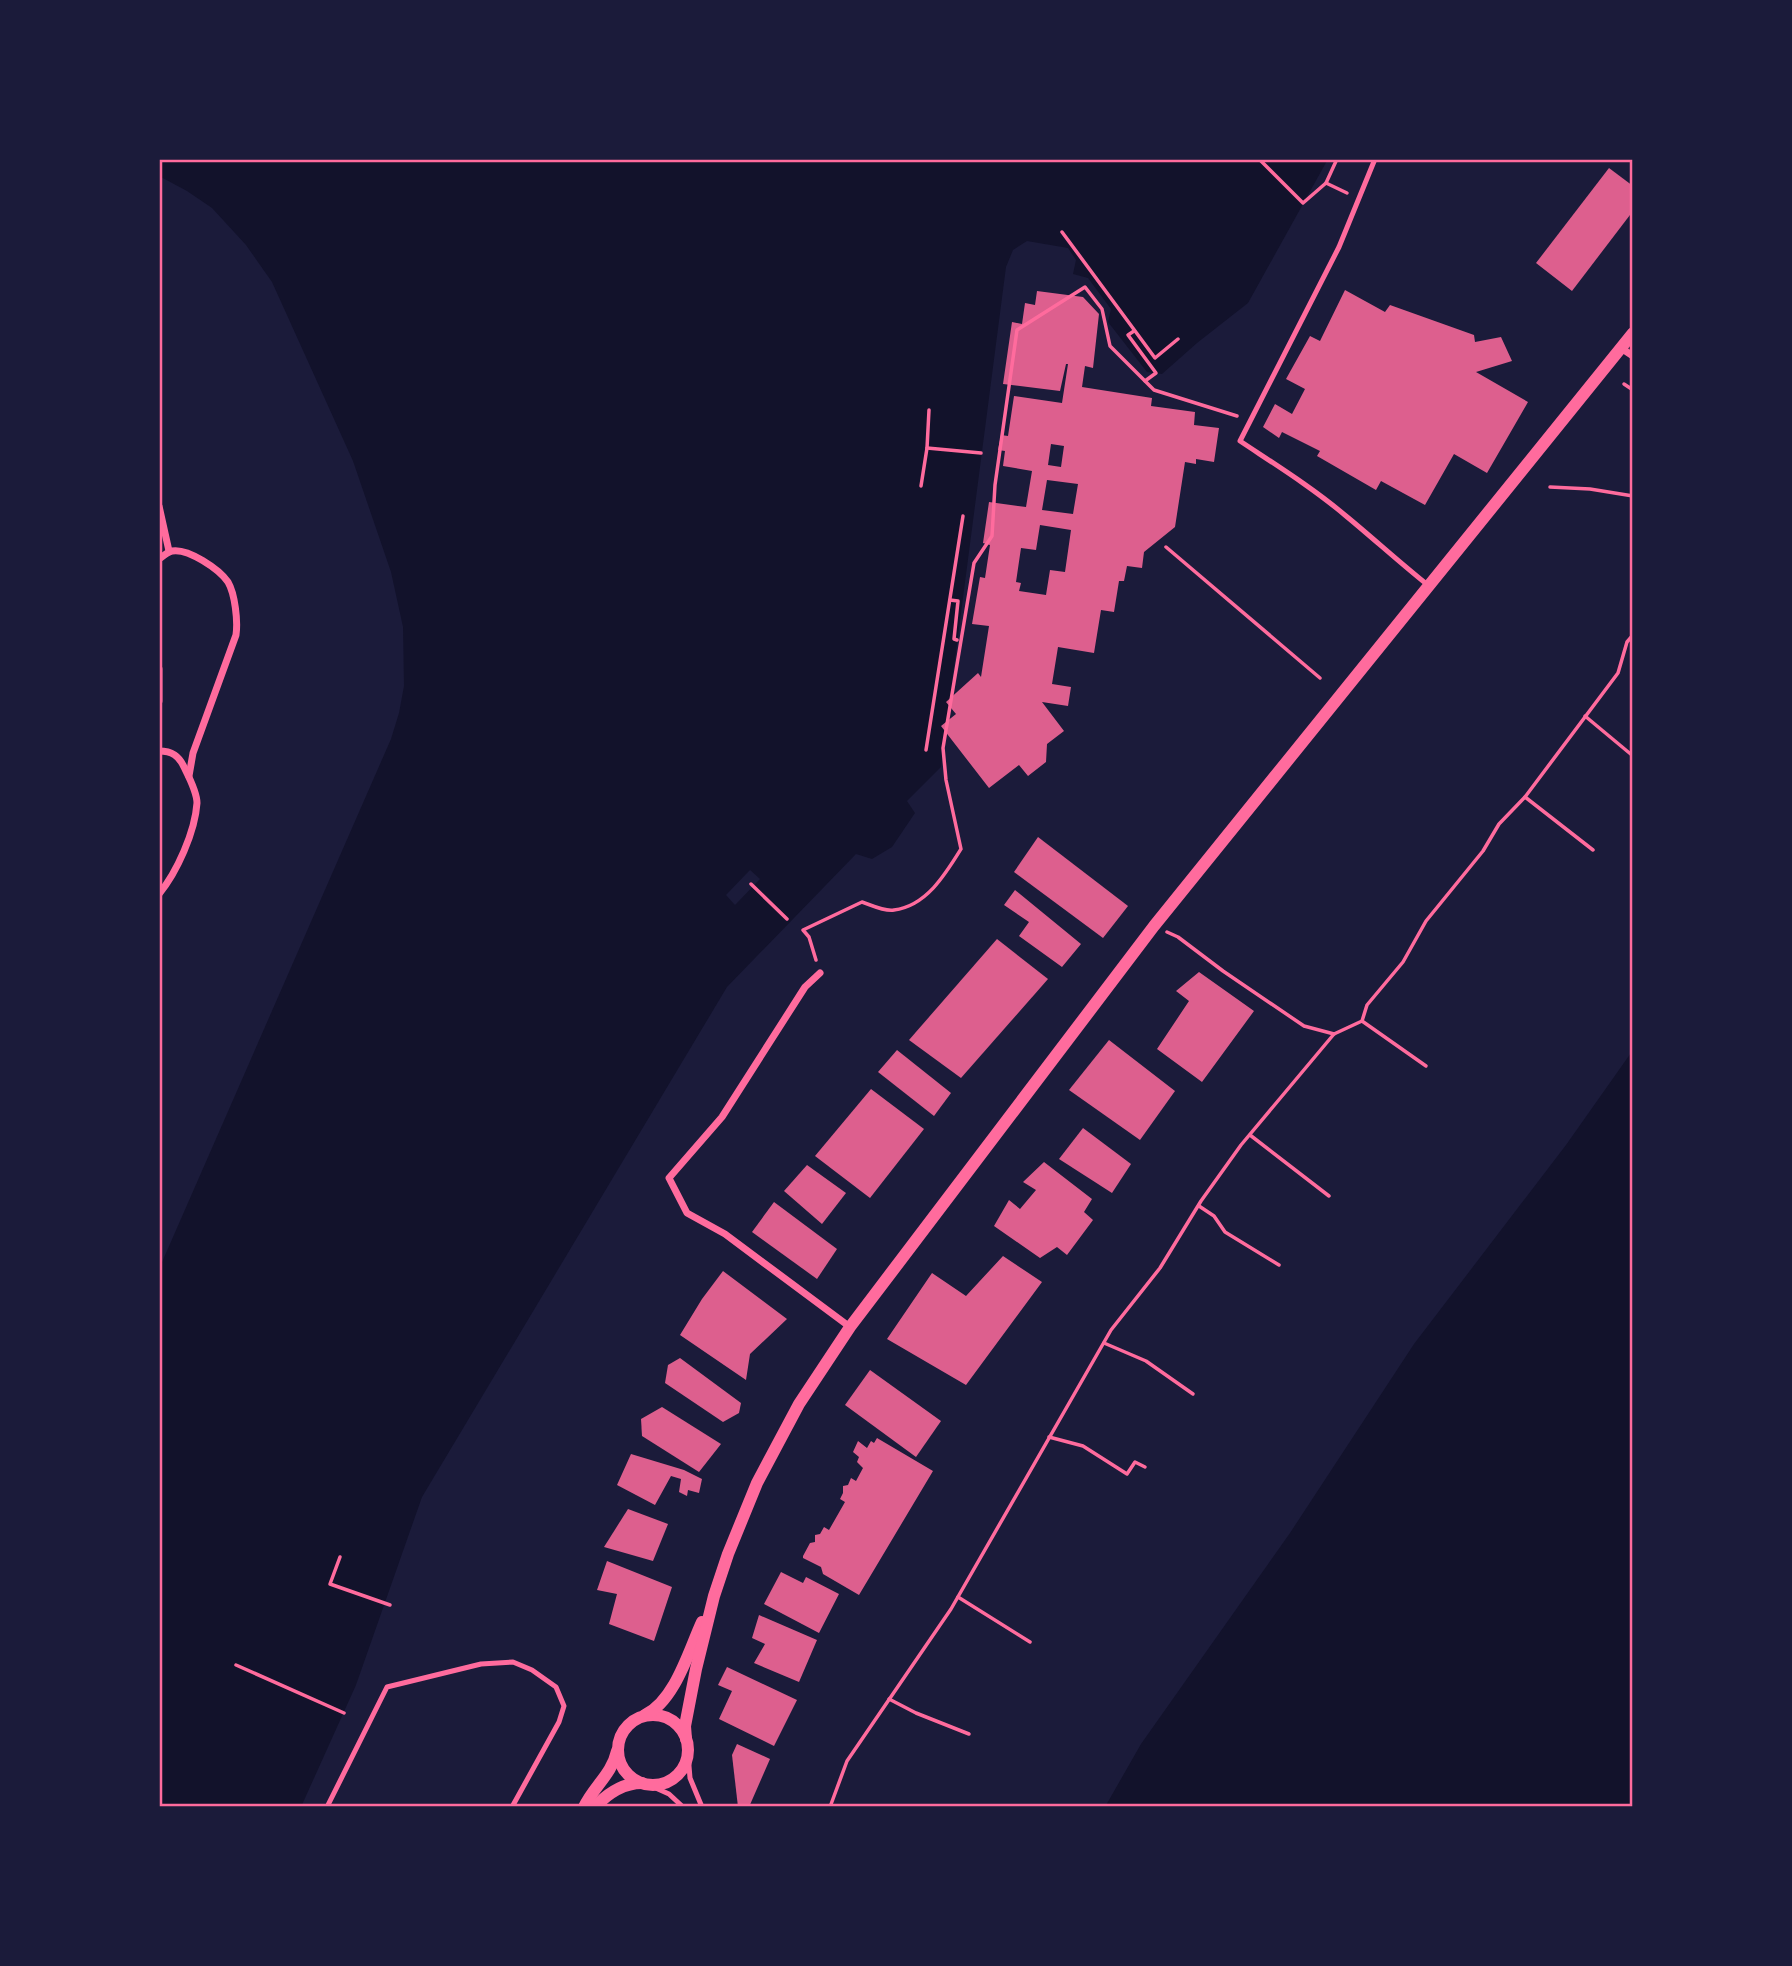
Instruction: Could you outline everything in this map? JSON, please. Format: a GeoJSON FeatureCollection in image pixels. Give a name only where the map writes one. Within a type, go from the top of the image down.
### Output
{"type":"FeatureCollection","features":[{"type":"Feature","properties":{"kind":"street"},"geometry":{"type":"LineString","coordinates":[[595,1807],[621,1787],[662,1784],[682,1770],[688,1754],[686,1720],[714,1596],[728,1554],[757,1483],[799,1404],[850,1327],[1154,926],[1633,333]]}},
{"type":"Feature","properties":{"kind":"street"},"geometry":{"type":"LineString","coordinates":[[1621,348],[1633,356]]}},
{"type":"Feature","properties":{"kind":"street"},"geometry":{"type":"LineString","coordinates":[[159,506],[169,551]]}},
{"type":"Feature","properties":{"kind":"street"},"geometry":{"type":"LineString","coordinates":[[159,559],[169,551],[180,550],[204,560],[228,582],[238,620],[236,635],[193,753],[189,776]]}},
{"type":"Feature","properties":{"kind":"street"},"geometry":{"type":"LineString","coordinates":[[159,669],[159,701]]}},
{"type":"Feature","properties":{"kind":"street"},"geometry":{"type":"LineString","coordinates":[[159,751],[169,751],[180,758],[197,802],[188,841],[168,882],[159,894]]}},
{"type":"Feature","properties":{"kind":"street"},"geometry":{"type":"LineString","coordinates":[[820,972],[805,986],[722,1116],[669,1178],[687,1213],[725,1234],[850,1327]]}},
{"type":"Feature","properties":{"kind":"street"},"geometry":{"type":"LineString","coordinates":[[584,1807],[611,1769],[625,1727],[660,1706],[669,1694],[714,1596]]}},
{"type":"Feature","properties":{"kind":"street"},"geometry":{"type":"LineString","coordinates":[[643,1716],[653,1714],[669,1718],[678,1724],[686,1739]]}},
{"type":"Feature","properties":{"kind":"street"},"geometry":{"type":"LineString","coordinates":[[618,1749],[619,1761],[625,1771],[645,1784]]}},
{"type":"Feature","properties":{"kind":"lane"},"geometry":{"type":"LineString","coordinates":[[1376,159],[1339,247],[1240,441],[1346,515],[1386,552],[1429,586]]}},
{"type":"Feature","properties":{"kind":"lane"},"geometry":{"type":"LineString","coordinates":[[327,1807],[387,1687],[481,1664],[513,1662],[532,1670],[556,1687],[564,1706],[559,1722],[512,1807]]}},
{"type":"Feature","properties":{"kind":"lane"},"geometry":{"type":"LineString","coordinates":[[688,1754],[691,1782],[702,1807]]}},
{"type":"Feature","properties":{"kind":"lane"},"geometry":{"type":"LineString","coordinates":[[645,1784],[669,1794],[683,1807]]}},
{"type":"Feature","properties":{"kind":"path"},"geometry":{"type":"LineString","coordinates":[[1259,159],[1303,203],[1326,183],[1337,159]]}},
{"type":"Feature","properties":{"kind":"path"},"geometry":{"type":"LineString","coordinates":[[1326,183],[1358,199]]}},
{"type":"Feature","properties":{"kind":"path"},"geometry":{"type":"LineString","coordinates":[[1062,232],[1154,358],[1178,339]]}},
{"type":"Feature","properties":{"kind":"path"},"geometry":{"type":"LineString","coordinates":[[820,972],[809,937],[803,930],[862,902],[892,911],[924,899],[950,868],[961,849],[946,780],[943,748],[974,563],[992,536],[995,485],[1017,330],[1086,288],[1102,309],[1110,346],[1154,390],[1237,415]]}},
{"type":"Feature","properties":{"kind":"path"},"geometry":{"type":"LineString","coordinates":[[1134,331],[1128,335],[1156,373],[1145,381]]}},
{"type":"Feature","properties":{"kind":"path"},"geometry":{"type":"LineString","coordinates":[[1624,384],[1633,390]]}},
{"type":"Feature","properties":{"kind":"path"},"geometry":{"type":"LineString","coordinates":[[921,486],[929,410]]}},
{"type":"Feature","properties":{"kind":"path"},"geometry":{"type":"LineString","coordinates":[[927,448],[981,453]]}},
{"type":"Feature","properties":{"kind":"path"},"geometry":{"type":"LineString","coordinates":[[1550,487],[1590,489],[1633,496]]}},
{"type":"Feature","properties":{"kind":"path"},"geometry":{"type":"LineString","coordinates":[[926,750],[964,516]]}},
{"type":"Feature","properties":{"kind":"path"},"geometry":{"type":"LineString","coordinates":[[1166,547],[1320,678]]}},
{"type":"Feature","properties":{"kind":"path"},"geometry":{"type":"LineString","coordinates":[[950,600],[958,601],[954,639],[957,640]]}},
{"type":"Feature","properties":{"kind":"path"},"geometry":{"type":"LineString","coordinates":[[830,1807],[847,1761],[958,1597],[1104,1342],[1160,1268],[1199,1206],[1250,1135],[1334,1034],[1362,1021],[1367,1005],[1403,962],[1426,921],[1483,850],[1499,824],[1525,797],[1618,673],[1627,642],[1633,635]]}},
{"type":"Feature","properties":{"kind":"path"},"geometry":{"type":"LineString","coordinates":[[1585,716],[1633,756]]}},
{"type":"Feature","properties":{"kind":"path"},"geometry":{"type":"LineString","coordinates":[[1525,797],[1594,850]]}},
{"type":"Feature","properties":{"kind":"path"},"geometry":{"type":"LineString","coordinates":[[751,884],[787,919]]}},
{"type":"Feature","properties":{"kind":"path"},"geometry":{"type":"LineString","coordinates":[[1154,926],[1178,937],[1304,1026],[1334,1034]]}},
{"type":"Feature","properties":{"kind":"path"},"geometry":{"type":"LineString","coordinates":[[1362,1021],[1426,1066]]}},
{"type":"Feature","properties":{"kind":"path"},"geometry":{"type":"LineString","coordinates":[[1250,1135],[1329,1196]]}},
{"type":"Feature","properties":{"kind":"path"},"geometry":{"type":"LineString","coordinates":[[1199,1206],[1214,1216],[1225,1232],[1279,1265]]}},
{"type":"Feature","properties":{"kind":"path"},"geometry":{"type":"LineString","coordinates":[[1104,1342],[1146,1362],[1193,1394]]}},
{"type":"Feature","properties":{"kind":"path"},"geometry":{"type":"LineString","coordinates":[[1049,1437],[1083,1446],[1127,1474],[1135,1462],[1145,1467]]}},
{"type":"Feature","properties":{"kind":"path"},"geometry":{"type":"LineString","coordinates":[[340,1556],[330,1584],[390,1605]]}},
{"type":"Feature","properties":{"kind":"path"},"geometry":{"type":"LineString","coordinates":[[958,1597],[1030,1643]]}},
{"type":"Feature","properties":{"kind":"path"},"geometry":{"type":"LineString","coordinates":[[236,1665],[344,1713]]}},
{"type":"Feature","properties":{"kind":"path"},"geometry":{"type":"LineString","coordinates":[[889,1699],[916,1713],[970,1734]]}},
{"type":"Feature","properties":{"kind":"shaded area"},"geometry":{"type":"Polygon","coordinates":[[[159,159],[1328,159],[1248,303],[1162,374],[1147,372],[1108,322],[1111,309],[1088,278],[1073,274],[1076,260],[1068,248],[1027,241],[1013,250],[1006,267],[941,767],[907,801],[915,813],[892,847],[872,859],[856,854],[727,987],[422,1497],[356,1685],[301,1807],[159,1807],[159,1269],[391,739],[404,686],[403,627],[391,572],[353,461],[272,282],[246,245],[212,208],[159,176],[159,159]]]}},
{"type":"Feature","properties":{"kind":"shaded area"},"geometry":{"type":"Polygon","coordinates":[[[1633,1050],[1633,1807],[1105,1807],[1141,1744],[1290,1533],[1414,1344],[1566,1145],[1633,1050]]]}},
{"type":"Feature","properties":{"kind":"pier"},"geometry":{"type":"Polygon","coordinates":[[[750,870],[760,879],[735,905],[726,895],[750,870]]]}},
{"type":"Feature","properties":{"kind":"building"},"geometry":{"type":"Polygon","coordinates":[[[1609,168],[1633,186],[1633,211],[1572,291],[1536,263],[1609,168]]]}},
{"type":"Feature","properties":{"kind":"building"},"geometry":{"type":"Polygon","coordinates":[[[1345,290],[1385,312],[1390,305],[1474,335],[1475,342],[1501,337],[1512,361],[1476,372],[1528,402],[1487,473],[1454,454],[1425,505],[1381,481],[1376,490],[1317,456],[1320,451],[1282,432],[1279,438],[1263,427],[1275,404],[1292,414],[1305,389],[1286,379],[1310,336],[1320,341],[1345,290]]]}},
{"type":"Feature","properties":{"kind":"building"},"geometry":{"type":"Polygon","coordinates":[[[1037,291],[1083,297],[1099,314],[1093,368],[1085,366],[1082,387],[1152,398],[1151,406],[1195,412],[1194,425],[1219,428],[1214,462],[1196,459],[1196,464],[1185,462],[1175,527],[1144,552],[1142,568],[1127,566],[1124,581],[1119,581],[1114,612],[1101,610],[1094,653],[1058,647],[1052,684],[1071,687],[1068,706],[1042,702],[1064,731],[1047,744],[1046,762],[1028,776],[1019,765],[989,788],[941,726],[956,714],[946,702],[978,673],[981,677],[989,626],[972,624],[980,577],[985,578],[990,545],[983,543],[989,502],[1026,507],[1032,471],[1003,466],[1005,451],[998,450],[1001,435],[1008,436],[1014,396],[1062,403],[1068,364],[1060,391],[1003,384],[1012,322],[1022,324],[1025,303],[1035,305],[1037,291]],[[1051,444],[1048,465],[1061,467],[1064,446],[1051,444]],[[1047,480],[1042,510],[1073,514],[1078,484],[1047,480]],[[1040,525],[1036,550],[1021,548],[1016,582],[1021,583],[1019,591],[1046,595],[1050,570],[1065,572],[1071,530],[1040,525]]]}},
{"type":"Feature","properties":{"kind":"building"},"geometry":{"type":"Polygon","coordinates":[[[1038,837],[1128,906],[1103,938],[1014,872],[1038,837]]]}},
{"type":"Feature","properties":{"kind":"building"},"geometry":{"type":"Polygon","coordinates":[[[1015,890],[1081,944],[1062,967],[1019,936],[1029,922],[1004,905],[1015,890]]]}},
{"type":"Feature","properties":{"kind":"building"},"geometry":{"type":"Polygon","coordinates":[[[997,939],[1048,979],[961,1078],[909,1040],[997,939]]]}},
{"type":"Feature","properties":{"kind":"building"},"geometry":{"type":"Polygon","coordinates":[[[1199,972],[1254,1011],[1202,1082],[1157,1049],[1189,1001],[1176,991],[1199,972]]]}},
{"type":"Feature","properties":{"kind":"building"},"geometry":{"type":"Polygon","coordinates":[[[1109,1040],[1175,1091],[1140,1140],[1069,1090],[1109,1040]]]}},
{"type":"Feature","properties":{"kind":"building"},"geometry":{"type":"Polygon","coordinates":[[[897,1050],[951,1093],[934,1116],[878,1072],[897,1050]]]}},
{"type":"Feature","properties":{"kind":"building"},"geometry":{"type":"Polygon","coordinates":[[[871,1089],[924,1129],[870,1198],[815,1156],[871,1089]]]}},
{"type":"Feature","properties":{"kind":"building"},"geometry":{"type":"Polygon","coordinates":[[[1083,1128],[1131,1164],[1112,1193],[1059,1159],[1083,1128]]]}},
{"type":"Feature","properties":{"kind":"building"},"geometry":{"type":"Polygon","coordinates":[[[1044,1162],[1092,1199],[1084,1212],[1093,1220],[1067,1255],[1057,1247],[1040,1258],[994,1226],[1009,1200],[1020,1209],[1036,1190],[1023,1182],[1044,1162]]]}},
{"type":"Feature","properties":{"kind":"building"},"geometry":{"type":"Polygon","coordinates":[[[807,1165],[846,1193],[822,1224],[784,1191],[807,1165]]]}},
{"type":"Feature","properties":{"kind":"building"},"geometry":{"type":"Polygon","coordinates":[[[774,1202],[837,1249],[817,1279],[752,1232],[774,1202]]]}},
{"type":"Feature","properties":{"kind":"building"},"geometry":{"type":"Polygon","coordinates":[[[1003,1256],[1042,1282],[966,1385],[887,1339],[932,1273],[966,1296],[1003,1256]]]}},
{"type":"Feature","properties":{"kind":"building"},"geometry":{"type":"Polygon","coordinates":[[[723,1271],[787,1319],[750,1354],[746,1380],[680,1335],[723,1271]]]}},
{"type":"Feature","properties":{"kind":"building"},"geometry":{"type":"Polygon","coordinates":[[[680,1358],[741,1403],[739,1413],[723,1422],[665,1383],[668,1365],[680,1358]]]}},
{"type":"Feature","properties":{"kind":"building"},"geometry":{"type":"Polygon","coordinates":[[[870,1370],[941,1421],[916,1457],[845,1405],[870,1370]]]}},
{"type":"Feature","properties":{"kind":"building"},"geometry":{"type":"Polygon","coordinates":[[[662,1407],[721,1444],[699,1472],[642,1436],[641,1419],[662,1407]]]}},
{"type":"Feature","properties":{"kind":"building"},"geometry":{"type":"Polygon","coordinates":[[[877,1438],[933,1471],[859,1595],[823,1574],[821,1567],[803,1556],[810,1543],[815,1542],[815,1535],[820,1534],[824,1527],[829,1530],[845,1502],[840,1499],[843,1486],[848,1485],[851,1478],[856,1481],[863,1468],[857,1462],[859,1457],[853,1452],[858,1441],[867,1448],[871,1441],[874,1443],[877,1438]]]}},
{"type":"Feature","properties":{"kind":"building"},"geometry":{"type":"Polygon","coordinates":[[[631,1454],[684,1470],[702,1479],[699,1493],[688,1490],[687,1496],[679,1492],[681,1479],[671,1476],[655,1505],[617,1485],[631,1454]]]}},
{"type":"Feature","properties":{"kind":"building"},"geometry":{"type":"Polygon","coordinates":[[[628,1509],[668,1524],[653,1561],[604,1547],[628,1509]]]}},
{"type":"Feature","properties":{"kind":"building"},"geometry":{"type":"Polygon","coordinates":[[[607,1561],[672,1587],[654,1641],[609,1624],[617,1594],[597,1590],[607,1561]]]}},
{"type":"Feature","properties":{"kind":"building"},"geometry":{"type":"Polygon","coordinates":[[[781,1572],[803,1583],[806,1577],[839,1594],[819,1633],[764,1604],[781,1572]]]}},
{"type":"Feature","properties":{"kind":"building"},"geometry":{"type":"Polygon","coordinates":[[[759,1615],[817,1640],[799,1682],[754,1663],[765,1644],[752,1638],[759,1615]]]}},
{"type":"Feature","properties":{"kind":"building"},"geometry":{"type":"Polygon","coordinates":[[[727,1667],[797,1700],[774,1746],[719,1719],[732,1691],[718,1685],[727,1667]]]}},
{"type":"Feature","properties":{"kind":"building"},"geometry":{"type":"Polygon","coordinates":[[[737,1744],[770,1759],[749,1807],[738,1807],[732,1755],[737,1744]]]}}]}
